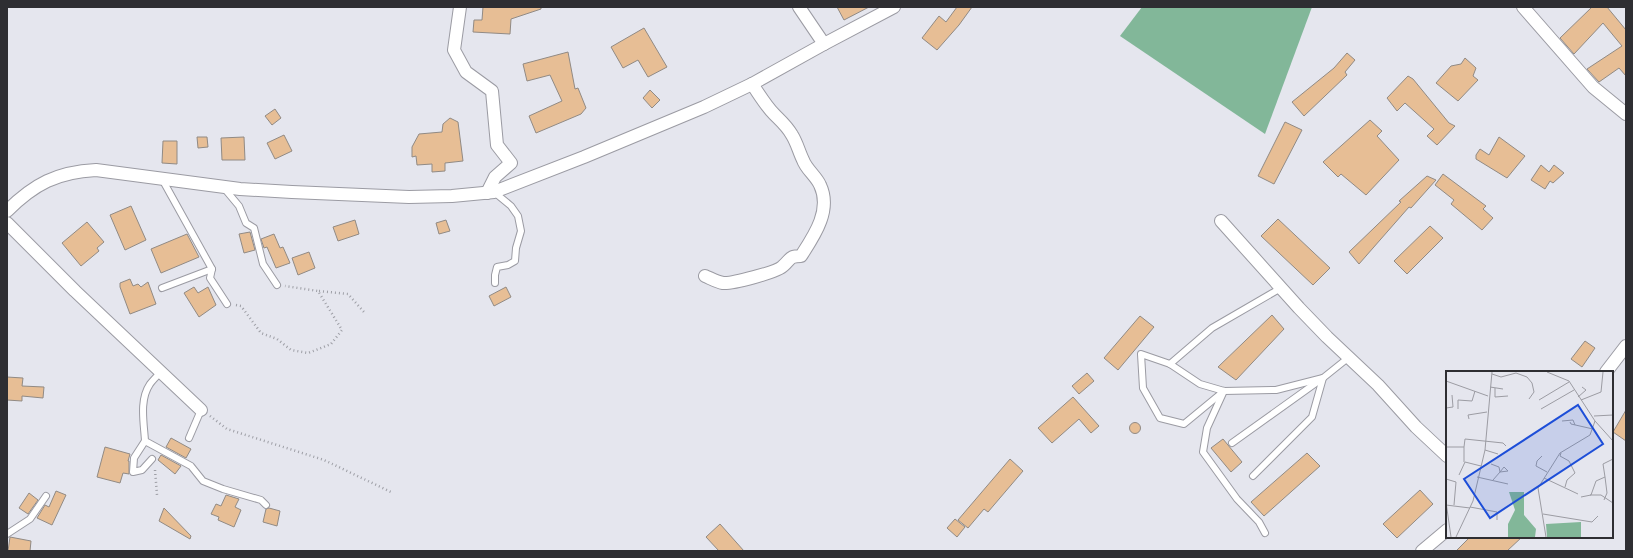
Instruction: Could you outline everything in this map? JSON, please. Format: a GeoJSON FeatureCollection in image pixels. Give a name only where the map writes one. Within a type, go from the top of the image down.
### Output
{"type":"FeatureCollection","features":[{"type":"Feature","properties":{"kind":"street"},"geometry":{"type":"LineString","coordinates":[[460,7],[454,50],[466,72],[492,91],[497,145],[511,162],[520,182]]}},
{"type":"Feature","properties":{"kind":"street"},"geometry":{"type":"LineString","coordinates":[[799,7],[824,44]]}},
{"type":"Feature","properties":{"kind":"street"},"geometry":{"type":"LineString","coordinates":[[7,211],[28,193],[50,179],[76,171],[96,170],[223,186],[292,192],[409,197],[452,196],[490,192],[520,182],[704,107],[752,84],[894,7]]}},
{"type":"Feature","properties":{"kind":"street"},"geometry":{"type":"LineString","coordinates":[[1523,7],[1592,87],[1626,114]]}},
{"type":"Feature","properties":{"kind":"street"},"geometry":{"type":"LineString","coordinates":[[705,276],[723,283],[748,278],[783,267],[788,260],[794,256],[801,256],[823,215],[824,194],[820,184],[803,162],[793,136],[784,123],[774,114],[752,84]]}},
{"type":"Feature","properties":{"kind":"street"},"geometry":{"type":"LineString","coordinates":[[490,192],[495,178],[511,162]]}},
{"type":"Feature","properties":{"kind":"street"},"geometry":{"type":"LineString","coordinates":[[1221,221],[1281,288],[1348,358],[1378,384],[1416,427],[1446,455]]}},
{"type":"Feature","properties":{"kind":"street"},"geometry":{"type":"LineString","coordinates":[[7,223],[75,291],[201,410]]}},
{"type":"Feature","properties":{"kind":"street"},"geometry":{"type":"LineString","coordinates":[[1607,371],[1626,346]]}},
{"type":"Feature","properties":{"kind":"street"},"geometry":{"type":"LineString","coordinates":[[1422,551],[1446,531]]}},
{"type":"Feature","properties":{"kind":"lane"},"geometry":{"type":"LineString","coordinates":[[162,179],[212,269],[210,278],[227,304]]}},
{"type":"Feature","properties":{"kind":"lane"},"geometry":{"type":"LineString","coordinates":[[223,186],[239,206],[246,223],[254,228],[263,264],[277,285]]}},
{"type":"Feature","properties":{"kind":"lane"},"geometry":{"type":"LineString","coordinates":[[490,192],[511,206],[518,216],[521,231],[516,248],[516,261],[508,265],[497,267],[495,283]]}},
{"type":"Feature","properties":{"kind":"lane"},"geometry":{"type":"LineString","coordinates":[[162,288],[212,269]]}},
{"type":"Feature","properties":{"kind":"lane"},"geometry":{"type":"LineString","coordinates":[[1170,364],[1212,328],[1281,288]]}},
{"type":"Feature","properties":{"kind":"lane"},"geometry":{"type":"LineString","coordinates":[[1224,391],[1184,424],[1160,418],[1143,388],[1141,354],[1170,364],[1200,384],[1224,391],[1276,390],[1323,378]]}},
{"type":"Feature","properties":{"kind":"lane"},"geometry":{"type":"LineString","coordinates":[[1232,443],[1323,378],[1348,358]]}},
{"type":"Feature","properties":{"kind":"lane"},"geometry":{"type":"LineString","coordinates":[[152,458],[142,470],[134,472],[134,458],[146,441],[143,418],[144,400],[149,385],[161,372]]}},
{"type":"Feature","properties":{"kind":"lane"},"geometry":{"type":"LineString","coordinates":[[1253,476],[1312,417],[1323,378]]}},
{"type":"Feature","properties":{"kind":"lane"},"geometry":{"type":"LineString","coordinates":[[1224,391],[1207,428],[1203,452],[1237,499],[1259,522],[1265,533]]}},
{"type":"Feature","properties":{"kind":"lane"},"geometry":{"type":"LineString","coordinates":[[189,438],[201,410]]}},
{"type":"Feature","properties":{"kind":"lane"},"geometry":{"type":"LineString","coordinates":[[146,441],[191,466],[202,481],[261,500],[266,505]]}},
{"type":"Feature","properties":{"kind":"lane"},"geometry":{"type":"LineString","coordinates":[[7,534],[30,519],[46,496]]}},
{"type":"Feature","properties":{"kind":"path"},"geometry":{"type":"LineString","coordinates":[[277,285],[348,294],[364,312]]}},
{"type":"Feature","properties":{"kind":"path"},"geometry":{"type":"LineString","coordinates":[[227,304],[241,306],[261,333],[277,339],[291,350],[308,353],[331,344],[342,330],[318,291]]}},
{"type":"Feature","properties":{"kind":"path"},"geometry":{"type":"LineString","coordinates":[[201,410],[227,429],[324,460],[392,492]]}},
{"type":"Feature","properties":{"kind":"green space"},"geometry":{"type":"Polygon","coordinates":[[[1142,7],[1312,7],[1265,134],[1120,36],[1142,7]]]}},
{"type":"Feature","properties":{"kind":"building"},"geometry":{"type":"Polygon","coordinates":[[[483,7],[541,7],[541,9],[511,19],[510,34],[473,32],[474,20],[482,20],[483,7]]]}},
{"type":"Feature","properties":{"kind":"building"},"geometry":{"type":"Polygon","coordinates":[[[837,7],[869,7],[844,20],[837,7]]]}},
{"type":"Feature","properties":{"kind":"building"},"geometry":{"type":"Polygon","coordinates":[[[957,7],[972,7],[959,25],[937,50],[922,38],[939,16],[946,22],[957,7]]]}},
{"type":"Feature","properties":{"kind":"building"},"geometry":{"type":"Polygon","coordinates":[[[1592,7],[1607,7],[1626,30],[1626,76],[1619,68],[1599,82],[1587,69],[1622,46],[1603,23],[1574,54],[1560,38],[1592,7]]]}},
{"type":"Feature","properties":{"kind":"building"},"geometry":{"type":"Polygon","coordinates":[[[644,28],[667,67],[648,77],[638,60],[623,68],[611,47],[644,28]]]}},
{"type":"Feature","properties":{"kind":"building"},"geometry":{"type":"Polygon","coordinates":[[[568,52],[575,89],[578,88],[586,108],[581,114],[536,133],[529,116],[562,101],[550,75],[527,81],[523,64],[568,52]]]}},
{"type":"Feature","properties":{"kind":"building"},"geometry":{"type":"Polygon","coordinates":[[[1347,53],[1355,60],[1345,72],[1347,75],[1304,116],[1292,102],[1334,68],[1347,53]]]}},
{"type":"Feature","properties":{"kind":"building"},"geometry":{"type":"Polygon","coordinates":[[[1465,58],[1476,68],[1473,76],[1478,80],[1458,101],[1436,83],[1451,66],[1461,64],[1465,58]]]}},
{"type":"Feature","properties":{"kind":"building"},"geometry":{"type":"Polygon","coordinates":[[[1408,76],[1413,79],[1449,123],[1455,126],[1437,145],[1427,136],[1434,129],[1405,103],[1397,111],[1387,98],[1408,76]]]}},
{"type":"Feature","properties":{"kind":"building"},"geometry":{"type":"Polygon","coordinates":[[[650,90],[660,100],[652,108],[643,98],[650,90]]]}},
{"type":"Feature","properties":{"kind":"building"},"geometry":{"type":"Polygon","coordinates":[[[275,109],[281,118],[272,125],[265,116],[275,109]]]}},
{"type":"Feature","properties":{"kind":"building"},"geometry":{"type":"Polygon","coordinates":[[[450,118],[458,122],[463,161],[445,163],[445,171],[432,172],[432,164],[417,165],[416,156],[412,157],[412,147],[419,134],[442,132],[443,124],[450,118]]]}},
{"type":"Feature","properties":{"kind":"building"},"geometry":{"type":"Polygon","coordinates":[[[1370,120],[1382,131],[1377,136],[1399,160],[1366,195],[1341,174],[1338,177],[1323,162],[1370,120]]]}},
{"type":"Feature","properties":{"kind":"building"},"geometry":{"type":"Polygon","coordinates":[[[1285,122],[1302,130],[1274,184],[1258,176],[1285,122]]]}},
{"type":"Feature","properties":{"kind":"building"},"geometry":{"type":"Polygon","coordinates":[[[284,135],[292,151],[275,159],[267,143],[284,135]]]}},
{"type":"Feature","properties":{"kind":"building"},"geometry":{"type":"Polygon","coordinates":[[[197,137],[207,137],[208,147],[198,148],[197,137]]]}},
{"type":"Feature","properties":{"kind":"building"},"geometry":{"type":"Polygon","coordinates":[[[244,137],[245,160],[222,160],[221,138],[244,137]]]}},
{"type":"Feature","properties":{"kind":"building"},"geometry":{"type":"Polygon","coordinates":[[[1499,137],[1525,156],[1507,178],[1476,159],[1476,155],[1480,149],[1489,155],[1499,137]]]}},
{"type":"Feature","properties":{"kind":"building"},"geometry":{"type":"Polygon","coordinates":[[[163,141],[177,141],[177,164],[162,163],[163,141]]]}},
{"type":"Feature","properties":{"kind":"building"},"geometry":{"type":"Polygon","coordinates":[[[1541,165],[1549,172],[1554,165],[1564,173],[1553,183],[1550,181],[1545,189],[1531,180],[1541,165]]]}},
{"type":"Feature","properties":{"kind":"building"},"geometry":{"type":"Polygon","coordinates":[[[1443,174],[1486,206],[1483,209],[1493,218],[1482,230],[1451,204],[1454,200],[1435,185],[1443,174]]]}},
{"type":"Feature","properties":{"kind":"building"},"geometry":{"type":"Polygon","coordinates":[[[1427,176],[1436,180],[1411,208],[1409,207],[1359,264],[1349,252],[1401,202],[1399,201],[1427,176]]]}},
{"type":"Feature","properties":{"kind":"building"},"geometry":{"type":"Polygon","coordinates":[[[131,206],[146,240],[125,250],[110,215],[131,206]]]}},
{"type":"Feature","properties":{"kind":"building"},"geometry":{"type":"Polygon","coordinates":[[[1278,219],[1330,268],[1313,285],[1261,236],[1278,219]]]}},
{"type":"Feature","properties":{"kind":"building"},"geometry":{"type":"Polygon","coordinates":[[[355,220],[359,234],[338,241],[333,227],[355,220]]]}},
{"type":"Feature","properties":{"kind":"building"},"geometry":{"type":"Polygon","coordinates":[[[446,220],[450,231],[439,234],[436,223],[446,220]]]}},
{"type":"Feature","properties":{"kind":"building"},"geometry":{"type":"Polygon","coordinates":[[[87,222],[104,242],[97,248],[99,251],[81,266],[62,243],[87,222]]]}},
{"type":"Feature","properties":{"kind":"building"},"geometry":{"type":"Polygon","coordinates":[[[1430,226],[1443,238],[1407,274],[1394,261],[1430,226]]]}},
{"type":"Feature","properties":{"kind":"building"},"geometry":{"type":"Polygon","coordinates":[[[250,232],[255,250],[244,253],[239,234],[250,232]]]}},
{"type":"Feature","properties":{"kind":"building"},"geometry":{"type":"Polygon","coordinates":[[[187,234],[199,257],[161,273],[151,249],[187,234]]]}},
{"type":"Feature","properties":{"kind":"building"},"geometry":{"type":"Polygon","coordinates":[[[274,234],[280,248],[283,247],[290,263],[276,268],[267,247],[264,248],[261,239],[274,234]]]}},
{"type":"Feature","properties":{"kind":"building"},"geometry":{"type":"Polygon","coordinates":[[[309,252],[315,268],[298,275],[292,258],[309,252]]]}},
{"type":"Feature","properties":{"kind":"building"},"geometry":{"type":"Polygon","coordinates":[[[130,279],[133,286],[138,284],[141,287],[148,282],[156,304],[130,314],[120,287],[120,283],[130,279]]]}},
{"type":"Feature","properties":{"kind":"building"},"geometry":{"type":"Polygon","coordinates":[[[194,287],[198,293],[208,287],[216,305],[199,317],[184,293],[194,287]]]}},
{"type":"Feature","properties":{"kind":"building"},"geometry":{"type":"Polygon","coordinates":[[[506,287],[511,297],[494,306],[489,296],[506,287]]]}},
{"type":"Feature","properties":{"kind":"building"},"geometry":{"type":"Polygon","coordinates":[[[1272,315],[1284,329],[1236,380],[1218,367],[1272,315]]]}},
{"type":"Feature","properties":{"kind":"building"},"geometry":{"type":"Polygon","coordinates":[[[1140,316],[1154,327],[1118,370],[1104,358],[1140,316]]]}},
{"type":"Feature","properties":{"kind":"building"},"geometry":{"type":"Polygon","coordinates":[[[1585,341],[1595,348],[1582,367],[1571,359],[1585,341]]]}},
{"type":"Feature","properties":{"kind":"building"},"geometry":{"type":"Polygon","coordinates":[[[1087,373],[1094,381],[1079,394],[1072,386],[1087,373]]]}},
{"type":"Feature","properties":{"kind":"building"},"geometry":{"type":"Polygon","coordinates":[[[7,377],[23,378],[22,386],[44,387],[43,398],[22,396],[22,401],[7,400],[7,377]]]}},
{"type":"Feature","properties":{"kind":"building"},"geometry":{"type":"Polygon","coordinates":[[[1073,397],[1099,426],[1091,433],[1079,419],[1052,443],[1038,428],[1073,397]]]}},
{"type":"Feature","properties":{"kind":"building"},"geometry":{"type":"Polygon","coordinates":[[[1626,410],[1626,441],[1613,432],[1626,410]]]}},
{"type":"Feature","properties":{"kind":"building"},"geometry":{"type":"Polygon","coordinates":[[[1135,422],[1139,424],[1141,428],[1139,432],[1135,434],[1131,432],[1129,428],[1131,424],[1135,422]]]}},
{"type":"Feature","properties":{"kind":"building"},"geometry":{"type":"Polygon","coordinates":[[[171,438],[191,449],[186,458],[166,447],[171,438]]]}},
{"type":"Feature","properties":{"kind":"building"},"geometry":{"type":"Polygon","coordinates":[[[1223,439],[1242,462],[1231,472],[1211,448],[1223,439]]]}},
{"type":"Feature","properties":{"kind":"building"},"geometry":{"type":"Polygon","coordinates":[[[105,447],[130,454],[128,461],[129,474],[123,473],[120,483],[97,477],[105,447]]]}},
{"type":"Feature","properties":{"kind":"building"},"geometry":{"type":"Polygon","coordinates":[[[1307,453],[1320,466],[1264,516],[1251,502],[1307,453]]]}},
{"type":"Feature","properties":{"kind":"building"},"geometry":{"type":"Polygon","coordinates":[[[161,455],[181,466],[175,474],[158,460],[161,455]]]}},
{"type":"Feature","properties":{"kind":"building"},"geometry":{"type":"Polygon","coordinates":[[[1010,459],[1023,471],[988,512],[984,509],[968,528],[958,520],[1010,459]]]}},
{"type":"Feature","properties":{"kind":"building"},"geometry":{"type":"Polygon","coordinates":[[[1420,490],[1433,504],[1397,538],[1383,524],[1420,490]]]}},
{"type":"Feature","properties":{"kind":"building"},"geometry":{"type":"Polygon","coordinates":[[[56,491],[66,495],[52,525],[37,518],[45,505],[49,507],[56,491]]]}},
{"type":"Feature","properties":{"kind":"building"},"geometry":{"type":"Polygon","coordinates":[[[29,493],[38,500],[28,514],[19,508],[29,493]]]}},
{"type":"Feature","properties":{"kind":"building"},"geometry":{"type":"Polygon","coordinates":[[[226,495],[239,499],[235,507],[241,510],[234,527],[218,520],[219,517],[211,514],[216,504],[221,506],[226,495]]]}},
{"type":"Feature","properties":{"kind":"building"},"geometry":{"type":"Polygon","coordinates":[[[164,508],[191,536],[190,539],[159,521],[164,508]]]}},
{"type":"Feature","properties":{"kind":"building"},"geometry":{"type":"Polygon","coordinates":[[[269,508],[280,511],[277,526],[263,522],[266,509],[269,508]]]}},
{"type":"Feature","properties":{"kind":"building"},"geometry":{"type":"Polygon","coordinates":[[[955,519],[965,527],[957,537],[947,528],[955,519]]]}},
{"type":"Feature","properties":{"kind":"building"},"geometry":{"type":"Polygon","coordinates":[[[720,524],[744,551],[719,551],[706,537],[720,524]]]}},
{"type":"Feature","properties":{"kind":"building"},"geometry":{"type":"Polygon","coordinates":[[[10,537],[31,541],[30,551],[8,551],[10,537]]]}},
{"type":"Feature","properties":{"kind":"building"},"geometry":{"type":"Polygon","coordinates":[[[1469,538],[1521,538],[1507,551],[1456,551],[1469,538]]]}}]}
